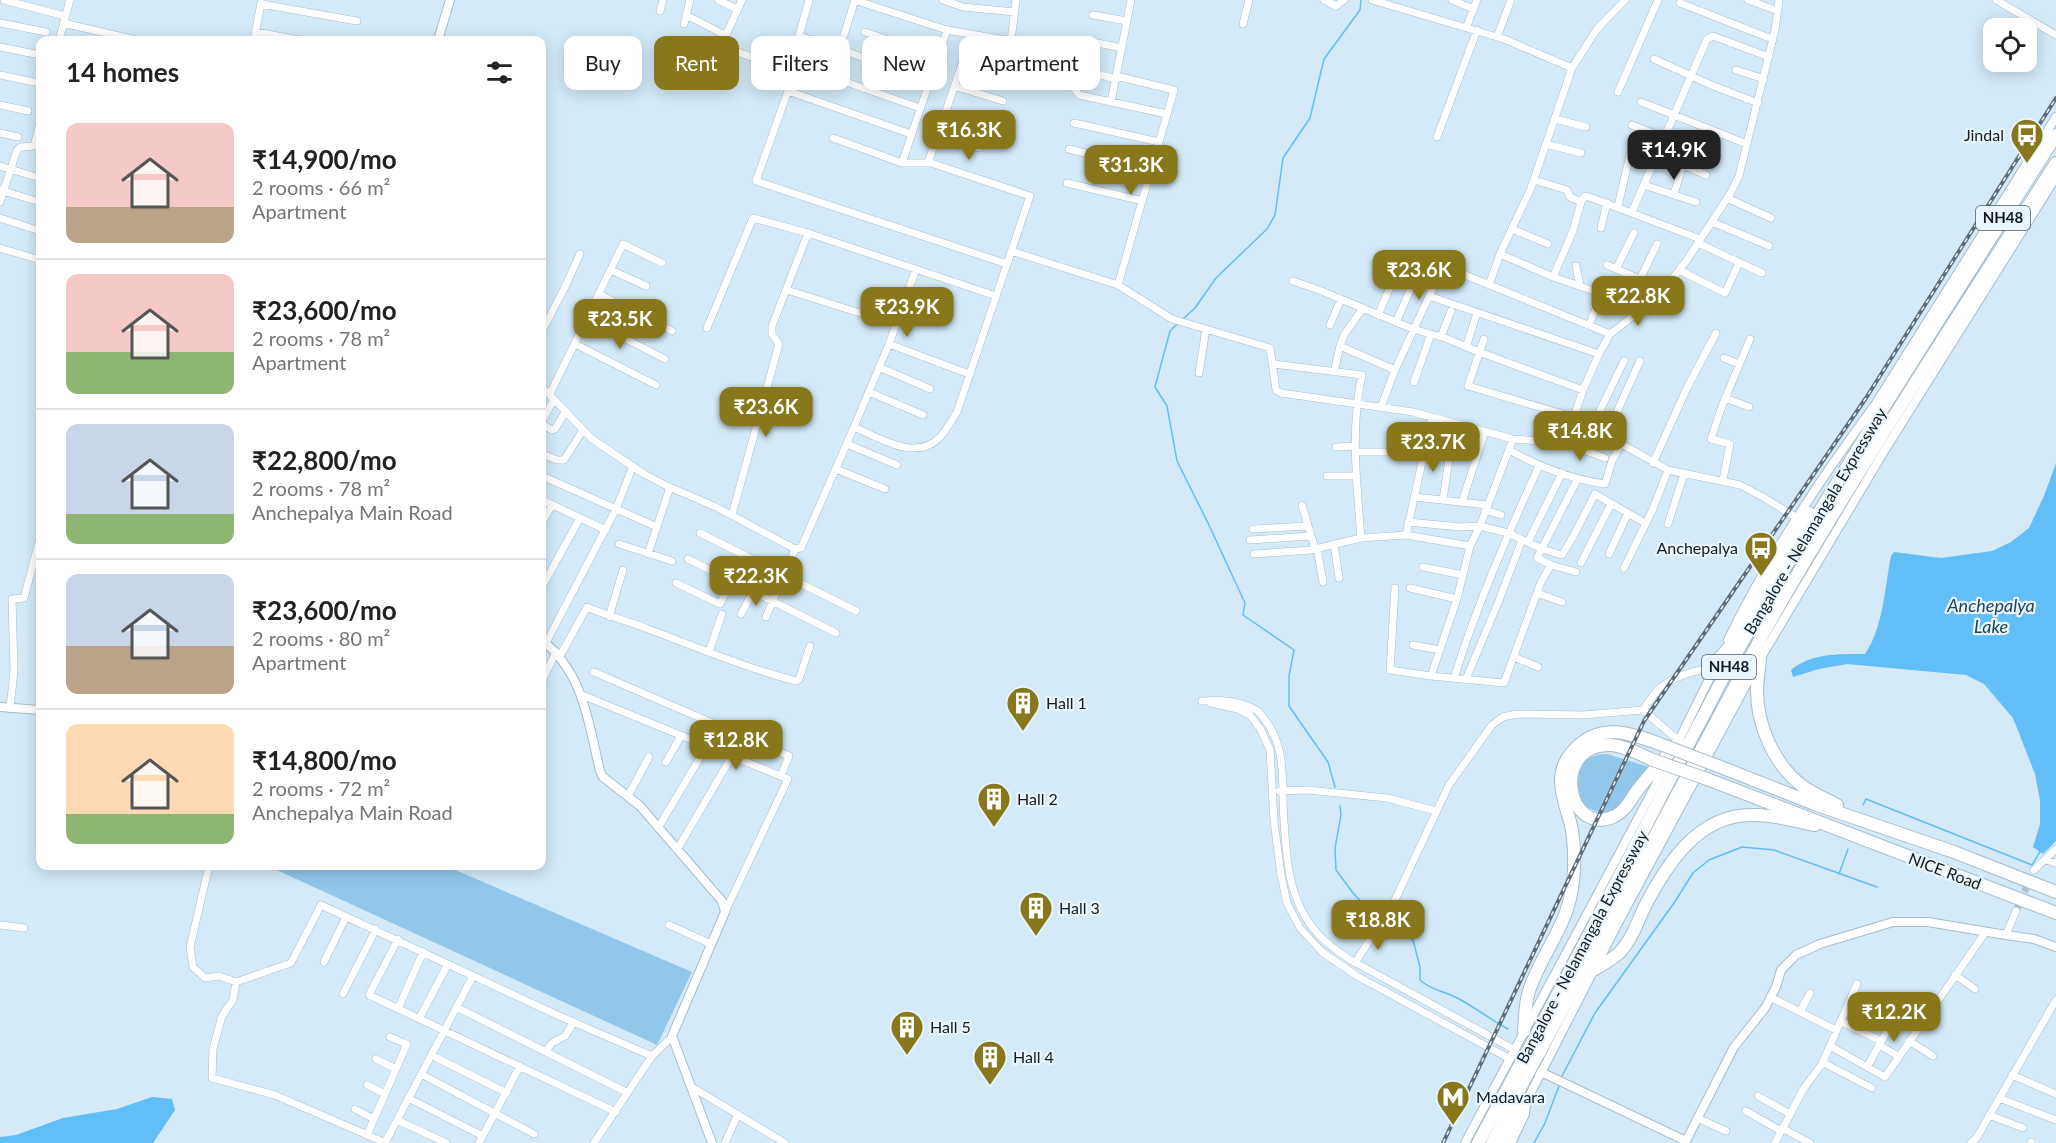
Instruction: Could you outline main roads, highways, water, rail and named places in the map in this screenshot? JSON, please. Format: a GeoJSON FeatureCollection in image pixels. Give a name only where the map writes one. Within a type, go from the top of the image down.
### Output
{"type":"FeatureCollection","features":[{"type":"Feature","properties":{"kind":"highway","name":"Bangalore - Nelamangala Expressway"},"geometry":{"type":"LineString","coordinates":[[1534,1050],[1734,657],[1789,561],[1880,413],[2056,135]]}},
{"type":"Feature","properties":{"kind":"highway","name":"Bangalore - Nelamangala Expressway"},"geometry":{"type":"LineString","coordinates":[[1478,1143],[1522,1072],[1795,576],[1959,310],[2056,163]]}},
{"type":"Feature","properties":{"kind":"highway"},"geometry":{"type":"LineString","coordinates":[[1716,664],[1731,645],[1842,460],[1880,413]]}},
{"type":"Feature","properties":{"kind":"highway"},"geometry":{"type":"LineString","coordinates":[[1760,659],[1757,687],[1758,707],[1767,737],[1779,761],[1800,785],[1856,817]]}},
{"type":"Feature","properties":{"kind":"highway"},"geometry":{"type":"LineString","coordinates":[[1524,1031],[1528,993],[1568,908],[1573,884],[1572,831],[1561,781],[1565,762],[1570,754],[1587,739],[1607,732],[1631,734],[1817,805],[1856,817]]}},
{"type":"Feature","properties":{"kind":"highway"},"geometry":{"type":"LineString","coordinates":[[1679,741],[1637,790],[1628,806],[1616,815],[1600,819],[1585,814],[1573,799],[1571,782],[1574,766],[1592,749],[1607,745],[1614,746],[1653,760],[1707,778],[1834,828]]}},
{"type":"Feature","properties":{"kind":"highway"},"geometry":{"type":"LineString","coordinates":[[1595,969],[1621,951],[1668,867],[1690,840],[1707,828],[1731,817],[1752,815],[1781,817],[1834,828]]}},
{"type":"Feature","properties":{"kind":"highway","name":"NICE Road"},"geometry":{"type":"LineString","coordinates":[[1856,817],[2056,892]]}},
{"type":"Feature","properties":{"kind":"highway","name":"NICE Road"},"geometry":{"type":"LineString","coordinates":[[1834,828],[2056,913]]}},
{"type":"Feature","properties":{"kind":"highway","name":"Bangalore - Nelamangala Expressway"},"geometry":{"type":"LineString","coordinates":[[1492,1143],[1522,1072]]}},
{"type":"Feature","properties":{"kind":"highway"},"geometry":{"type":"LineString","coordinates":[[1502,1143],[1519,1107],[1526,1102]]}},
{"type":"Feature","properties":{"kind":"water","name":"Anchepalya Lake"},"geometry":{"type":"Polygon","coordinates":[[[2056,463],[2056,841],[2043,854],[2033,847],[2040,824],[2040,800],[2035,774],[2013,718],[1984,684],[1966,675],[1847,664],[1793,677],[1791,670],[1817,657],[1865,654],[1880,620],[1891,556],[1894,552],[1941,558],[1992,551],[2011,542],[2029,528],[2056,463]]]}},
{"type":"Feature","properties":{"kind":"water"},"geometry":{"type":"Polygon","coordinates":[[[152,1097],[172,1099],[175,1110],[153,1143],[0,1143],[0,1137],[16,1135],[63,1118],[117,1109],[152,1097]]]}},
{"type":"Feature","properties":{"kind":"waterway"},"geometry":{"type":"LineString","coordinates":[[1183,319],[1195,308],[1216,278],[1267,229],[1275,215],[1283,158],[1310,118],[1324,59],[1360,10],[1361,0]]}},
{"type":"Feature","properties":{"kind":"waterway"},"geometry":{"type":"LineString","coordinates":[[1177,324],[1170,331],[1155,387],[1167,406],[1177,461],[1245,603],[1243,615],[1294,650],[1289,676],[1289,706],[1328,762],[1335,787]]}},
{"type":"Feature","properties":{"kind":"waterway"},"geometry":{"type":"LineString","coordinates":[[1863,805],[1866,799],[2032,865],[2041,850]]}},
{"type":"Feature","properties":{"kind":"waterway"},"geometry":{"type":"LineString","coordinates":[[1340,806],[1341,815],[1335,848],[1336,870],[1353,893],[1379,921]]}},
{"type":"Feature","properties":{"kind":"waterway"},"geometry":{"type":"LineString","coordinates":[[1562,1076],[1595,1013],[1693,873],[1709,860],[1742,847],[1774,850],[1877,887]]}},
{"type":"Feature","properties":{"kind":"waterway"},"geometry":{"type":"LineString","coordinates":[[1839,874],[1848,849]]}},
{"type":"Feature","properties":{"kind":"waterway"},"geometry":{"type":"LineString","coordinates":[[1382,924],[1413,940],[1420,967],[1420,980],[1459,999],[1508,1029]]}},
{"type":"Feature","properties":{"kind":"waterway"},"geometry":{"type":"LineString","coordinates":[[1534,1143],[1545,1123],[1559,1086]]}},
{"type":"Feature","properties":{"kind":"tunnel"},"geometry":{"type":"LineString","coordinates":[[2016,911],[2034,870]]}},
{"type":"Feature","properties":{"kind":"railway"},"geometry":{"type":"LineString","coordinates":[[1443,1143],[1644,721],[1866,398],[2056,98]]}},
{"type":"Feature","properties":{"kind":"place","name":"Jindal"},"geometry":{"type":"Point","coordinates":[2027,164]}},
{"type":"Feature","properties":{"kind":"place","name":"Anchepalya"},"geometry":{"type":"Point","coordinates":[1761,577]}},
{"type":"Feature","properties":{"kind":"place","name":"Hall 1"},"geometry":{"type":"Point","coordinates":[1023,732]}},
{"type":"Feature","properties":{"kind":"place","name":"Hall 2"},"geometry":{"type":"Point","coordinates":[994,828]}},
{"type":"Feature","properties":{"kind":"place","name":"Hall 3"},"geometry":{"type":"Point","coordinates":[1036,937]}},
{"type":"Feature","properties":{"kind":"place","name":"Hall 5"},"geometry":{"type":"Point","coordinates":[907,1056]}},
{"type":"Feature","properties":{"kind":"place","name":"Hall 4"},"geometry":{"type":"Point","coordinates":[990,1086]}},
{"type":"Feature","properties":{"kind":"place","name":"Madavara"},"geometry":{"type":"Point","coordinates":[1453,1126]}}]}
